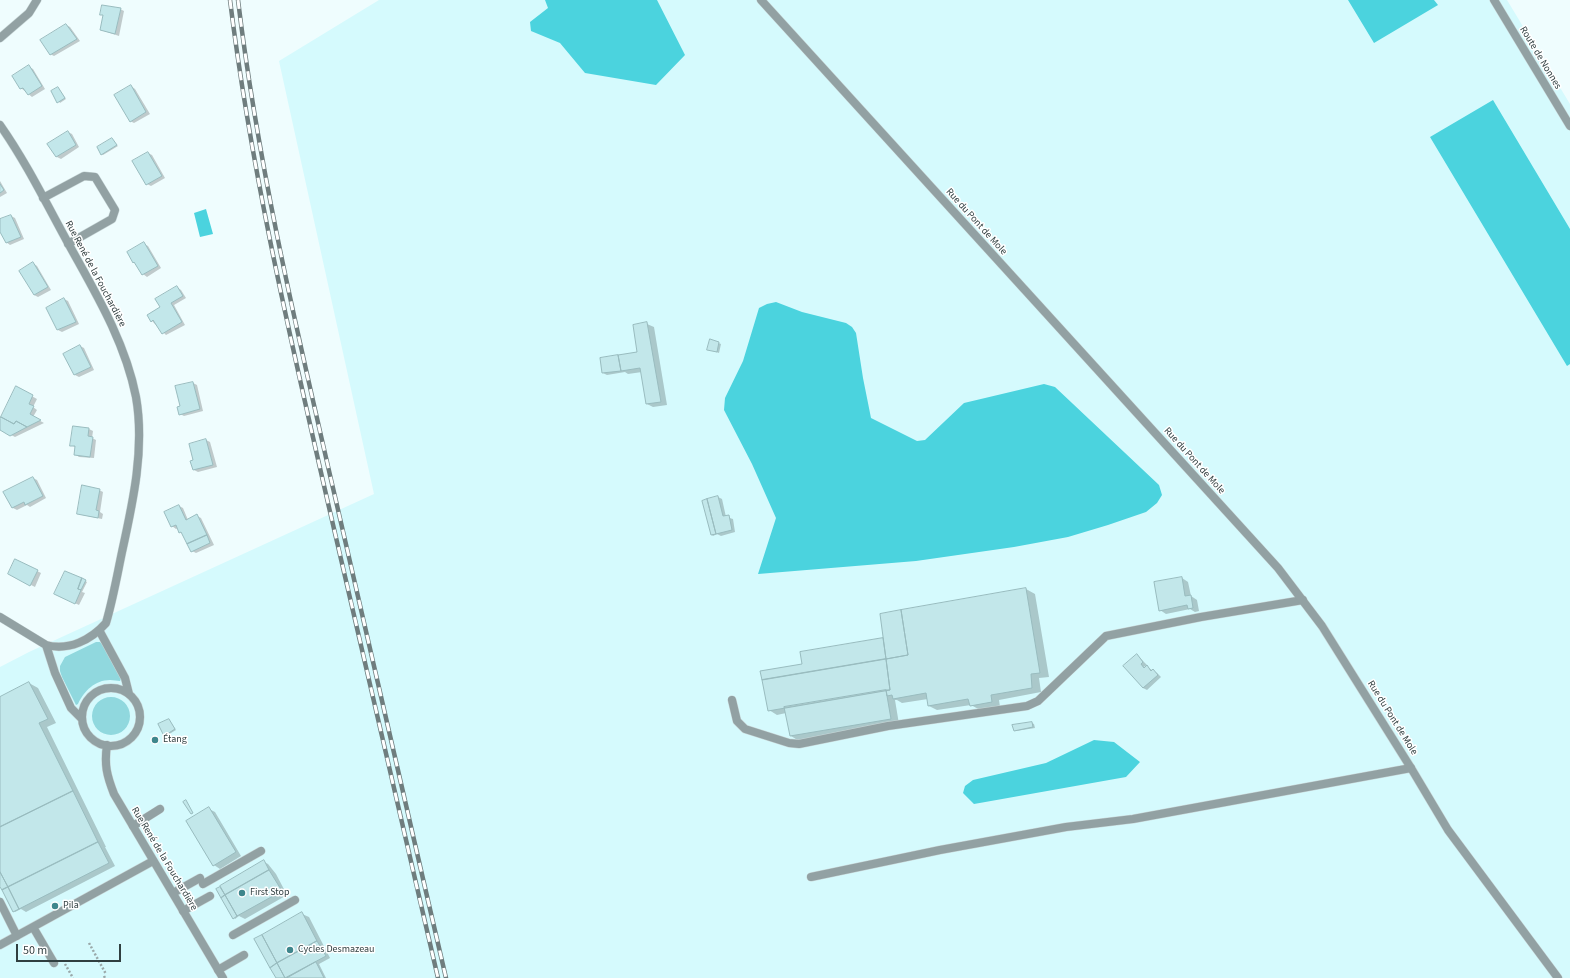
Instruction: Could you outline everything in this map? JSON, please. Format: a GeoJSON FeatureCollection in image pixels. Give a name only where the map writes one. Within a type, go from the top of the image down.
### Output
{"type":"FeatureCollection","features":[{"type":"Feature","properties":{"kind":"street"},"geometry":{"type":"LineString","coordinates":[[0,38],[28,13],[37,0]]}},
{"type":"Feature","properties":{"kind":"street","name":"Rue du Pont de Mole"},"geometry":{"type":"LineString","coordinates":[[761,0],[1278,568],[1322,626],[1448,830],[1558,978]]}},
{"type":"Feature","properties":{"kind":"street","name":"Route de Nonnes"},"geometry":{"type":"LineString","coordinates":[[1494,0],[1570,126]]}},
{"type":"Feature","properties":{"kind":"street","name":"Rue René de la Fouchardière"},"geometry":{"type":"LineString","coordinates":[[0,125],[43,198],[100,301],[119,340],[136,396],[140,441],[130,514],[106,622],[99,630]]}},
{"type":"Feature","properties":{"kind":"street"},"geometry":{"type":"LineString","coordinates":[[43,198],[84,176],[95,177],[115,210],[112,219],[68,244]]}},
{"type":"Feature","properties":{"kind":"street"},"geometry":{"type":"LineString","coordinates":[[732,700],[737,721],[745,729],[789,743],[799,744],[888,726],[1027,706],[1038,701],[1106,636],[1201,617],[1303,600]]}},
{"type":"Feature","properties":{"kind":"street"},"geometry":{"type":"LineString","coordinates":[[0,617],[46,645],[55,648],[66,647],[90,637],[99,630],[125,678],[129,694]]}},
{"type":"Feature","properties":{"kind":"street"},"geometry":{"type":"LineString","coordinates":[[46,645],[55,673],[72,708],[82,719]]}},
{"type":"Feature","properties":{"kind":"street"},"geometry":{"type":"LineString","coordinates":[[111,688],[121,690],[129,694],[135,701],[139,710],[140,719],[138,728],[132,736],[125,742],[116,745],[107,745],[98,742],[90,736],[84,728],[82,719],[83,709],[87,701],[94,694],[111,688]]}},
{"type":"Feature","properties":{"kind":"street","name":"Rue René de la Fouchardière"},"geometry":{"type":"LineString","coordinates":[[107,745],[105,761],[107,778],[114,794],[223,978]]}},
{"type":"Feature","properties":{"kind":"street"},"geometry":{"type":"LineString","coordinates":[[811,877],[940,850],[1066,827],[1133,819],[1411,768]]}},
{"type":"Feature","properties":{"kind":"street"},"geometry":{"type":"LineString","coordinates":[[133,826],[160,809]]}},
{"type":"Feature","properties":{"kind":"street"},"geometry":{"type":"LineString","coordinates":[[172,893],[201,881],[261,851]]}},
{"type":"Feature","properties":{"kind":"street"},"geometry":{"type":"LineString","coordinates":[[0,945],[153,861]]}},
{"type":"Feature","properties":{"kind":"street"},"geometry":{"type":"LineString","coordinates":[[183,911],[210,896]]}},
{"type":"Feature","properties":{"kind":"street"},"geometry":{"type":"LineString","coordinates":[[233,935],[295,900]]}},
{"type":"Feature","properties":{"kind":"street"},"geometry":{"type":"LineString","coordinates":[[0,903],[17,936]]}},
{"type":"Feature","properties":{"kind":"street"},"geometry":{"type":"LineString","coordinates":[[33,927],[54,963]]}},
{"type":"Feature","properties":{"kind":"street"},"geometry":{"type":"LineString","coordinates":[[218,970],[244,955]]}},
{"type":"Feature","properties":{"kind":"path"},"geometry":{"type":"LineString","coordinates":[[89,943],[105,976]]}},
{"type":"Feature","properties":{"kind":"shaded area"},"geometry":{"type":"Polygon","coordinates":[[[379,0],[1507,0],[1570,104],[1570,978],[0,978],[0,667],[29,652],[374,494],[279,61],[379,0]]]}},
{"type":"Feature","properties":{"kind":"shaded area"},"geometry":{"type":"Polygon","coordinates":[[[545,0],[657,0],[685,55],[656,85],[585,73],[560,43],[531,31],[530,22],[548,8],[545,0]]]}},
{"type":"Feature","properties":{"kind":"shaded area"},"geometry":{"type":"Polygon","coordinates":[[[1348,0],[1434,0],[1438,5],[1374,43],[1348,0]]]}},
{"type":"Feature","properties":{"kind":"shaded area"},"geometry":{"type":"Polygon","coordinates":[[[1493,100],[1570,229],[1570,364],[1567,366],[1430,137],[1493,100]]]}},
{"type":"Feature","properties":{"kind":"shaded area"},"geometry":{"type":"Polygon","coordinates":[[[206,209],[213,234],[200,237],[194,213],[206,209]]]}},
{"type":"Feature","properties":{"kind":"shaded area"},"geometry":{"type":"Polygon","coordinates":[[[776,302],[802,312],[846,323],[852,327],[856,333],[871,418],[917,441],[925,440],[964,403],[1044,384],[1055,387],[1159,485],[1162,495],[1157,503],[1146,512],[1068,537],[1014,547],[916,561],[758,574],[776,518],[752,464],[724,410],[725,398],[743,361],[759,308],[776,302]]]}},
{"type":"Feature","properties":{"kind":"shaded area"},"geometry":{"type":"Polygon","coordinates":[[[96,642],[100,642],[103,645],[121,679],[120,681],[105,680],[95,684],[83,695],[76,705],[62,677],[60,666],[65,657],[96,642]]]}},
{"type":"Feature","properties":{"kind":"shaded area"},"geometry":{"type":"Polygon","coordinates":[[[107,697],[115,697],[125,702],[129,709],[129,723],[125,730],[115,735],[107,735],[97,730],[95,727],[92,720],[92,712],[97,702],[100,700],[107,697]]]}},
{"type":"Feature","properties":{"kind":"shaded area"},"geometry":{"type":"Polygon","coordinates":[[[1094,740],[1114,742],[1140,762],[1126,777],[974,804],[963,793],[965,786],[973,780],[1046,763],[1094,740]]]}},
{"type":"Feature","properties":{"kind":"building"},"geometry":{"type":"Polygon","coordinates":[[[102,5],[121,8],[115,34],[100,30],[103,15],[100,15],[102,5]]]}},
{"type":"Feature","properties":{"kind":"building"},"geometry":{"type":"Polygon","coordinates":[[[66,24],[77,39],[50,55],[40,40],[66,24]]]}},
{"type":"Feature","properties":{"kind":"building"},"geometry":{"type":"Polygon","coordinates":[[[29,65],[42,86],[28,95],[23,88],[20,89],[12,76],[29,65]]]}},
{"type":"Feature","properties":{"kind":"building"},"geometry":{"type":"Polygon","coordinates":[[[131,85],[146,112],[130,122],[114,95],[131,85]]]}},
{"type":"Feature","properties":{"kind":"building"},"geometry":{"type":"Polygon","coordinates":[[[58,87],[65,98],[57,103],[51,91],[58,87]]]}},
{"type":"Feature","properties":{"kind":"building"},"geometry":{"type":"Polygon","coordinates":[[[68,131],[76,145],[56,157],[47,144],[68,131]]]}},
{"type":"Feature","properties":{"kind":"building"},"geometry":{"type":"Polygon","coordinates":[[[112,138],[117,145],[101,155],[97,147],[112,138]]]}},
{"type":"Feature","properties":{"kind":"building"},"geometry":{"type":"Polygon","coordinates":[[[148,152],[162,176],[146,185],[132,161],[148,152]]]}},
{"type":"Feature","properties":{"kind":"building"},"geometry":{"type":"Polygon","coordinates":[[[0,184],[4,190],[0,193],[0,184]]]}},
{"type":"Feature","properties":{"kind":"building"},"geometry":{"type":"Polygon","coordinates":[[[11,215],[21,237],[6,243],[0,232],[0,219],[11,215]]]}},
{"type":"Feature","properties":{"kind":"building"},"geometry":{"type":"Polygon","coordinates":[[[144,242],[158,266],[142,275],[127,252],[144,242]]]}},
{"type":"Feature","properties":{"kind":"building"},"geometry":{"type":"Polygon","coordinates":[[[33,262],[48,287],[34,295],[19,271],[33,262]]]}},
{"type":"Feature","properties":{"kind":"building"},"geometry":{"type":"Polygon","coordinates":[[[177,286],[183,296],[171,303],[182,322],[162,334],[153,320],[151,322],[147,315],[160,307],[155,299],[177,286]]]}},
{"type":"Feature","properties":{"kind":"building"},"geometry":{"type":"Polygon","coordinates":[[[64,298],[76,322],[57,330],[46,308],[64,298]]]}},
{"type":"Feature","properties":{"kind":"building"},"geometry":{"type":"Polygon","coordinates":[[[647,322],[661,402],[646,404],[640,368],[621,371],[618,355],[637,352],[633,325],[647,322]]]}},
{"type":"Feature","properties":{"kind":"building"},"geometry":{"type":"Polygon","coordinates":[[[710,339],[719,342],[717,352],[707,350],[710,339]]]}},
{"type":"Feature","properties":{"kind":"building"},"geometry":{"type":"Polygon","coordinates":[[[80,345],[91,367],[74,375],[63,354],[80,345]]]}},
{"type":"Feature","properties":{"kind":"building"},"geometry":{"type":"Polygon","coordinates":[[[618,355],[621,371],[602,373],[600,358],[618,355]]]}},
{"type":"Feature","properties":{"kind":"building"},"geometry":{"type":"Polygon","coordinates":[[[193,382],[200,409],[179,415],[177,407],[180,406],[175,386],[193,382]]]}},
{"type":"Feature","properties":{"kind":"building"},"geometry":{"type":"Polygon","coordinates":[[[16,386],[33,395],[29,404],[34,406],[30,414],[41,420],[27,427],[16,421],[14,424],[1,417],[16,386]]]}},
{"type":"Feature","properties":{"kind":"building"},"geometry":{"type":"Polygon","coordinates":[[[1,417],[14,424],[16,421],[27,427],[10,436],[0,430],[1,417]]]}},
{"type":"Feature","properties":{"kind":"building"},"geometry":{"type":"Polygon","coordinates":[[[73,426],[89,428],[88,436],[93,437],[90,457],[74,455],[75,446],[70,446],[73,426]]]}},
{"type":"Feature","properties":{"kind":"building"},"geometry":{"type":"Polygon","coordinates":[[[206,439],[213,465],[193,470],[190,461],[193,460],[189,444],[206,439]]]}},
{"type":"Feature","properties":{"kind":"building"},"geometry":{"type":"Polygon","coordinates":[[[33,477],[43,496],[25,505],[24,502],[12,508],[3,492],[33,477]]]}},
{"type":"Feature","properties":{"kind":"building"},"geometry":{"type":"Polygon","coordinates":[[[82,485],[100,489],[96,510],[99,511],[98,518],[77,514],[82,485]]]}},
{"type":"Feature","properties":{"kind":"building"},"geometry":{"type":"Polygon","coordinates":[[[718,496],[723,516],[729,515],[732,530],[716,534],[707,499],[718,496]]]}},
{"type":"Feature","properties":{"kind":"building"},"geometry":{"type":"Polygon","coordinates":[[[707,499],[716,534],[711,535],[702,501],[707,499]]]}},
{"type":"Feature","properties":{"kind":"building"},"geometry":{"type":"Polygon","coordinates":[[[179,505],[186,520],[197,514],[207,535],[187,544],[181,532],[179,533],[176,525],[171,527],[164,512],[179,505]]]}},
{"type":"Feature","properties":{"kind":"building"},"geometry":{"type":"Polygon","coordinates":[[[207,535],[210,543],[191,552],[187,544],[207,535]]]}},
{"type":"Feature","properties":{"kind":"building"},"geometry":{"type":"Polygon","coordinates":[[[15,559],[38,570],[30,586],[8,574],[15,559]]]}},
{"type":"Feature","properties":{"kind":"building"},"geometry":{"type":"Polygon","coordinates":[[[65,571],[82,578],[78,589],[81,590],[75,604],[54,594],[65,571]]]}},
{"type":"Feature","properties":{"kind":"building"},"geometry":{"type":"Polygon","coordinates":[[[1182,577],[1185,596],[1191,595],[1193,608],[1188,609],[1187,605],[1159,611],[1154,582],[1182,577]]]}},
{"type":"Feature","properties":{"kind":"building"},"geometry":{"type":"Polygon","coordinates":[[[82,578],[86,580],[81,590],[78,589],[82,578]]]}},
{"type":"Feature","properties":{"kind":"building"},"geometry":{"type":"Polygon","coordinates":[[[1026,588],[1040,673],[1031,674],[1032,688],[991,695],[992,702],[970,706],[968,699],[928,706],[926,693],[893,699],[892,695],[887,696],[886,690],[890,690],[886,659],[908,655],[901,610],[1026,588]]]}},
{"type":"Feature","properties":{"kind":"building"},"geometry":{"type":"Polygon","coordinates":[[[901,610],[908,655],[886,659],[880,614],[901,610]]]}},
{"type":"Feature","properties":{"kind":"building"},"geometry":{"type":"Polygon","coordinates":[[[883,638],[886,659],[762,680],[760,671],[802,664],[800,652],[883,638]]]}},
{"type":"Feature","properties":{"kind":"building"},"geometry":{"type":"Polygon","coordinates":[[[1137,654],[1143,662],[1141,664],[1144,668],[1147,665],[1151,671],[1153,669],[1158,675],[1143,688],[1123,666],[1137,654]]]}},
{"type":"Feature","properties":{"kind":"building"},"geometry":{"type":"Polygon","coordinates":[[[886,659],[890,690],[768,711],[762,680],[886,659]]]}},
{"type":"Feature","properties":{"kind":"building"},"geometry":{"type":"Polygon","coordinates":[[[29,682],[48,719],[39,723],[73,791],[0,827],[0,697],[29,682]]]}},
{"type":"Feature","properties":{"kind":"building"},"geometry":{"type":"Polygon","coordinates":[[[886,690],[891,719],[790,736],[784,707],[886,690]]]}},
{"type":"Feature","properties":{"kind":"building"},"geometry":{"type":"Polygon","coordinates":[[[169,719],[175,729],[164,736],[158,724],[169,719]]]}},
{"type":"Feature","properties":{"kind":"building"},"geometry":{"type":"Polygon","coordinates":[[[1032,722],[1033,727],[1014,731],[1012,725],[1032,722]]]}},
{"type":"Feature","properties":{"kind":"building"},"geometry":{"type":"Polygon","coordinates":[[[73,791],[98,842],[8,887],[0,872],[0,827],[73,791]]]}},
{"type":"Feature","properties":{"kind":"building"},"geometry":{"type":"Polygon","coordinates":[[[186,800],[193,813],[191,814],[183,802],[186,800]]]}},
{"type":"Feature","properties":{"kind":"building"},"geometry":{"type":"Polygon","coordinates":[[[209,807],[236,852],[213,866],[186,821],[209,807]]]}},
{"type":"Feature","properties":{"kind":"building"},"geometry":{"type":"Polygon","coordinates":[[[98,842],[109,863],[19,909],[8,887],[98,842]]]}},
{"type":"Feature","properties":{"kind":"building"},"geometry":{"type":"Polygon","coordinates":[[[264,860],[269,870],[225,895],[220,886],[264,860]]]}},
{"type":"Feature","properties":{"kind":"building"},"geometry":{"type":"Polygon","coordinates":[[[269,870],[282,891],[237,916],[225,895],[269,870]]]}},
{"type":"Feature","properties":{"kind":"building"},"geometry":{"type":"Polygon","coordinates":[[[0,872],[8,887],[2,890],[0,887],[0,872]]]}},
{"type":"Feature","properties":{"kind":"building"},"geometry":{"type":"Polygon","coordinates":[[[8,887],[19,909],[13,912],[2,890],[8,887]]]}},
{"type":"Feature","properties":{"kind":"building"},"geometry":{"type":"Polygon","coordinates":[[[220,887],[225,895],[221,898],[216,889],[220,887]]]}},
{"type":"Feature","properties":{"kind":"building"},"geometry":{"type":"Polygon","coordinates":[[[225,895],[237,916],[233,919],[221,898],[225,895]]]}},
{"type":"Feature","properties":{"kind":"building"},"geometry":{"type":"Polygon","coordinates":[[[302,912],[317,941],[277,963],[262,935],[302,912]]]}},
{"type":"Feature","properties":{"kind":"building"},"geometry":{"type":"Polygon","coordinates":[[[262,935],[277,963],[270,968],[254,939],[262,935]]]}},
{"type":"Feature","properties":{"kind":"building"},"geometry":{"type":"Polygon","coordinates":[[[317,941],[326,956],[285,978],[277,963],[317,941]]]}},
{"type":"Feature","properties":{"kind":"building"},"geometry":{"type":"Polygon","coordinates":[[[316,962],[324,978],[287,978],[316,962]]]}},
{"type":"Feature","properties":{"kind":"building"},"geometry":{"type":"Polygon","coordinates":[[[277,963],[285,978],[276,978],[270,968],[277,963]]]}},
{"type":"Feature","properties":{"kind":"railway"},"geometry":{"type":"LineString","coordinates":[[230,0],[260,190],[286,316],[438,978]]}},
{"type":"Feature","properties":{"kind":"railway"},"geometry":{"type":"LineString","coordinates":[[238,0],[256,123],[279,246],[319,428],[446,978]]}},
{"type":"Feature","properties":{"kind":"place","name":"Étang"},"geometry":{"type":"Point","coordinates":[155,740]}},
{"type":"Feature","properties":{"kind":"place","name":"First Stop"},"geometry":{"type":"Point","coordinates":[242,893]}},
{"type":"Feature","properties":{"kind":"place","name":"Pila"},"geometry":{"type":"Point","coordinates":[55,906]}},
{"type":"Feature","properties":{"kind":"place","name":"Cycles Desmazeau"},"geometry":{"type":"Point","coordinates":[290,950]}}]}
